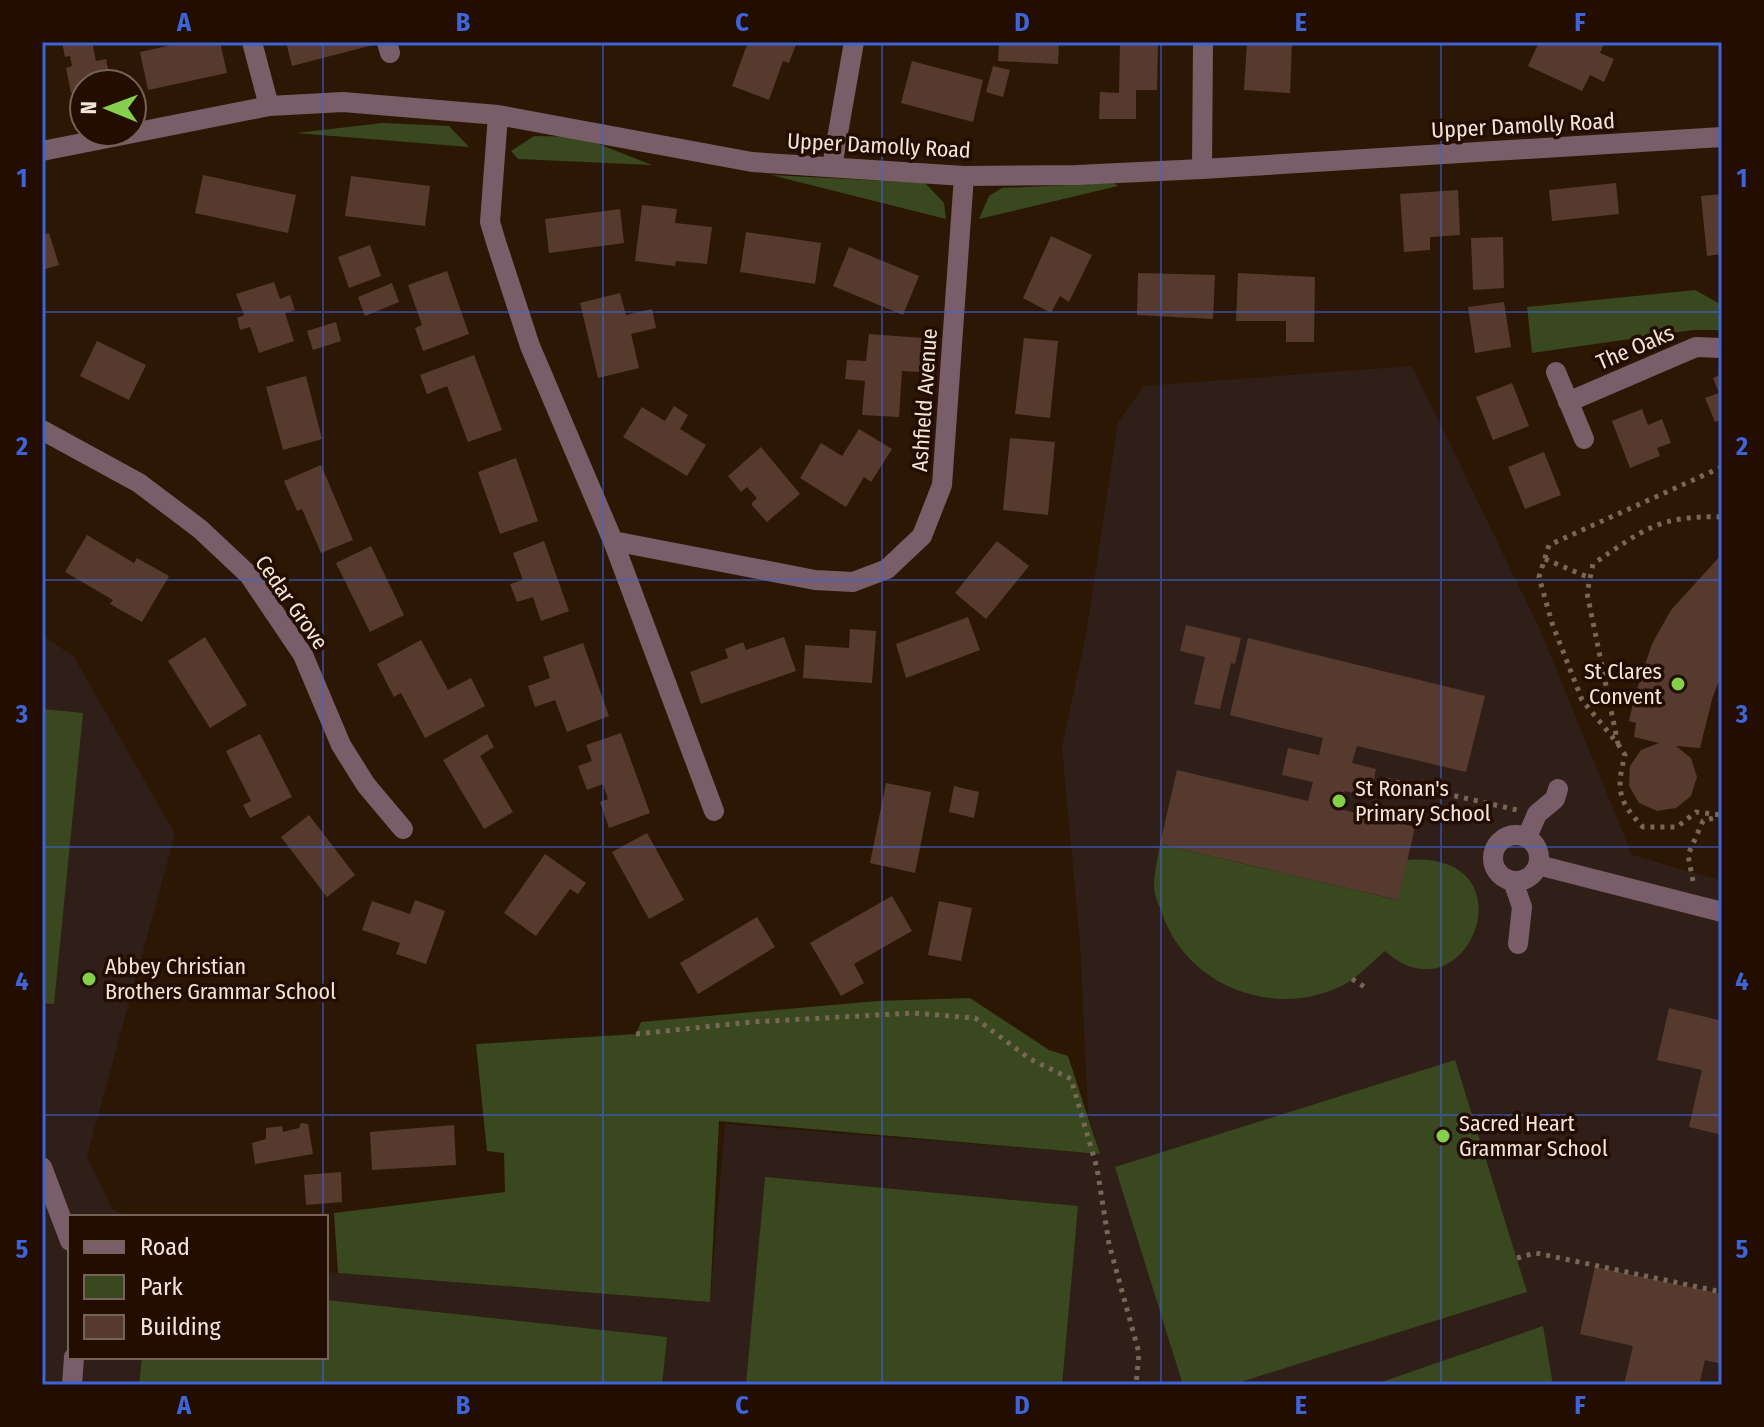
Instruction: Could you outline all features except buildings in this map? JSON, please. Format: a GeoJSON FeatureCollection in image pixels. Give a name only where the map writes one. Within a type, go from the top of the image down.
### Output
{"type":"FeatureCollection","features":[{"type":"Feature","properties":{"kind":"street"},"geometry":{"type":"LineString","coordinates":[[252,42],[269,106]]}},
{"type":"Feature","properties":{"kind":"street"},"geometry":{"type":"LineString","coordinates":[[832,167],[854,42]]}},
{"type":"Feature","properties":{"kind":"street"},"geometry":{"type":"LineString","coordinates":[[1202,169],[1203,42]]}},
{"type":"Feature","properties":{"kind":"street","name":"Upper Damolly Road"},"geometry":{"type":"LineString","coordinates":[[42,151],[269,106],[343,102],[498,115],[752,162],[964,176],[1202,169],[1722,137]]}},
{"type":"Feature","properties":{"kind":"street"},"geometry":{"type":"LineString","coordinates":[[498,115],[490,222],[530,346],[613,541],[714,811]]}},
{"type":"Feature","properties":{"kind":"street","name":"Ashfield Avenue"},"geometry":{"type":"LineString","coordinates":[[613,541],[815,580],[853,582],[887,569],[922,536],[942,485],[964,176]]}},
{"type":"Feature","properties":{"kind":"street","name":"The Oaks"},"geometry":{"type":"LineString","coordinates":[[1568,402],[1696,347],[1722,348]]}},
{"type":"Feature","properties":{"kind":"street"},"geometry":{"type":"LineString","coordinates":[[1556,372],[1584,439]]}},
{"type":"Feature","properties":{"kind":"street","name":"Cedar Grove"},"geometry":{"type":"LineString","coordinates":[[42,430],[139,483],[200,529],[249,575],[303,655],[341,745],[366,785],[403,829]]}},
{"type":"Feature","properties":{"kind":"street"},"geometry":{"type":"LineString","coordinates":[[1527,837],[1537,814],[1555,799],[1558,789]]}},
{"type":"Feature","properties":{"kind":"street"},"geometry":{"type":"LineString","coordinates":[[1513,835],[1527,837],[1538,849],[1538,865],[1529,877],[1513,881],[1500,875],[1493,854],[1500,841],[1513,835]]}},
{"type":"Feature","properties":{"kind":"street"},"geometry":{"type":"LineString","coordinates":[[1538,865],[1722,912]]}},
{"type":"Feature","properties":{"kind":"street"},"geometry":{"type":"LineString","coordinates":[[1513,881],[1522,907],[1518,944]]}},
{"type":"Feature","properties":{"kind":"street"},"geometry":{"type":"LineString","coordinates":[[42,1167],[68,1236]]}},
{"type":"Feature","properties":{"kind":"street"},"geometry":{"type":"LineString","coordinates":[[72,1385],[74,1359]]}},
{"type":"Feature","properties":{"kind":"path"},"geometry":{"type":"LineString","coordinates":[[1722,467],[1549,545],[1539,577],[1557,636],[1582,700],[1625,755],[1618,782],[1628,811],[1643,827],[1677,827],[1696,812],[1722,815]]}},
{"type":"Feature","properties":{"kind":"path"},"geometry":{"type":"LineString","coordinates":[[1618,744],[1587,593],[1593,564],[1647,527],[1689,516],[1722,517]]}},
{"type":"Feature","properties":{"kind":"path"},"geometry":{"type":"LineString","coordinates":[[1545,559],[1590,578]]}},
{"type":"Feature","properties":{"kind":"path"},"geometry":{"type":"LineString","coordinates":[[1386,780],[1537,814]]}},
{"type":"Feature","properties":{"kind":"path"},"geometry":{"type":"LineString","coordinates":[[1696,906],[1688,855],[1703,821],[1722,815]]}},
{"type":"Feature","properties":{"kind":"path"},"geometry":{"type":"LineString","coordinates":[[1352,979],[1368,989]]}},
{"type":"Feature","properties":{"kind":"path"},"geometry":{"type":"LineString","coordinates":[[636,1034],[752,1022],[913,1013],[975,1018],[1030,1059],[1071,1079],[1097,1168],[1109,1244],[1139,1353],[1136,1385]]}},
{"type":"Feature","properties":{"kind":"path"},"geometry":{"type":"LineString","coordinates":[[1517,1258],[1536,1253],[1722,1292]]}},
{"type":"Feature","properties":{"kind":"shaded area"},"geometry":{"type":"Polygon","coordinates":[[[1412,366],[1541,632],[1632,855],[1722,881],[1722,1385],[42,1385],[42,635],[74,657],[175,834],[87,1156],[112,1209],[127,1215],[68,1215],[68,1359],[328,1359],[328,1272],[710,1302],[725,1124],[1100,1154],[1088,1112],[1080,942],[1062,747],[1086,635],[1118,422],[1144,386],[1412,366]]]}},
{"type":"Feature","properties":{"kind":"green space"},"geometry":{"type":"Polygon","coordinates":[[[383,123],[449,126],[469,147],[296,133],[383,123]]]}},
{"type":"Feature","properties":{"kind":"green space"},"geometry":{"type":"Polygon","coordinates":[[[534,136],[581,137],[652,165],[518,159],[511,151],[534,136]]]}},
{"type":"Feature","properties":{"kind":"green space"},"geometry":{"type":"Polygon","coordinates":[[[771,175],[925,183],[944,203],[946,219],[771,175]]]}},
{"type":"Feature","properties":{"kind":"green space"},"geometry":{"type":"Polygon","coordinates":[[[1114,183],[1118,186],[979,219],[989,196],[1002,188],[1114,183]]]}},
{"type":"Feature","properties":{"kind":"green space"},"geometry":{"type":"Polygon","coordinates":[[[1695,290],[1722,305],[1722,330],[1693,330],[1532,353],[1527,307],[1695,290]]]}},
{"type":"Feature","properties":{"kind":"green space"},"geometry":{"type":"Polygon","coordinates":[[[42,709],[83,713],[54,1004],[42,1003],[42,709]]]}},
{"type":"Feature","properties":{"kind":"green space"},"geometry":{"type":"Polygon","coordinates":[[[1160,844],[1397,900],[1407,860],[1446,864],[1470,880],[1478,904],[1475,930],[1462,952],[1441,967],[1415,968],[1385,951],[1347,983],[1320,994],[1292,999],[1263,997],[1236,990],[1212,977],[1190,959],[1173,937],[1154,890],[1160,844]]]}},
{"type":"Feature","properties":{"kind":"green space"},"geometry":{"type":"Polygon","coordinates":[[[970,998],[1049,1050],[1068,1056],[1100,1154],[719,1121],[710,1302],[338,1273],[334,1213],[505,1192],[504,1153],[487,1151],[476,1044],[636,1034],[641,1022],[877,1001],[970,998]]]}},
{"type":"Feature","properties":{"kind":"green space"},"geometry":{"type":"Polygon","coordinates":[[[1455,1060],[1527,1292],[1231,1385],[1183,1385],[1115,1167],[1455,1060]]]}},
{"type":"Feature","properties":{"kind":"green space"},"geometry":{"type":"Polygon","coordinates":[[[765,1177],[1078,1206],[1062,1385],[746,1385],[765,1177]]]}},
{"type":"Feature","properties":{"kind":"green space"},"geometry":{"type":"Polygon","coordinates":[[[328,1300],[667,1337],[662,1385],[139,1385],[142,1359],[328,1359],[328,1300]]]}},
{"type":"Feature","properties":{"kind":"green space"},"geometry":{"type":"Polygon","coordinates":[[[1543,1326],[1553,1385],[1373,1385],[1543,1326]]]}},
{"type":"Feature","properties":{"kind":"place","name":"St Clares Convent"},"geometry":{"type":"Point","coordinates":[1678,684]}},
{"type":"Feature","properties":{"kind":"place","name":"St Ronan's Primary School"},"geometry":{"type":"Point","coordinates":[1339,801]}},
{"type":"Feature","properties":{"kind":"place","name":"Abbey Christian Brothers Grammar School"},"geometry":{"type":"Point","coordinates":[89,979]}},
{"type":"Feature","properties":{"kind":"place","name":"Sacred Heart Grammar School"},"geometry":{"type":"Point","coordinates":[1443,1136]}}]}
